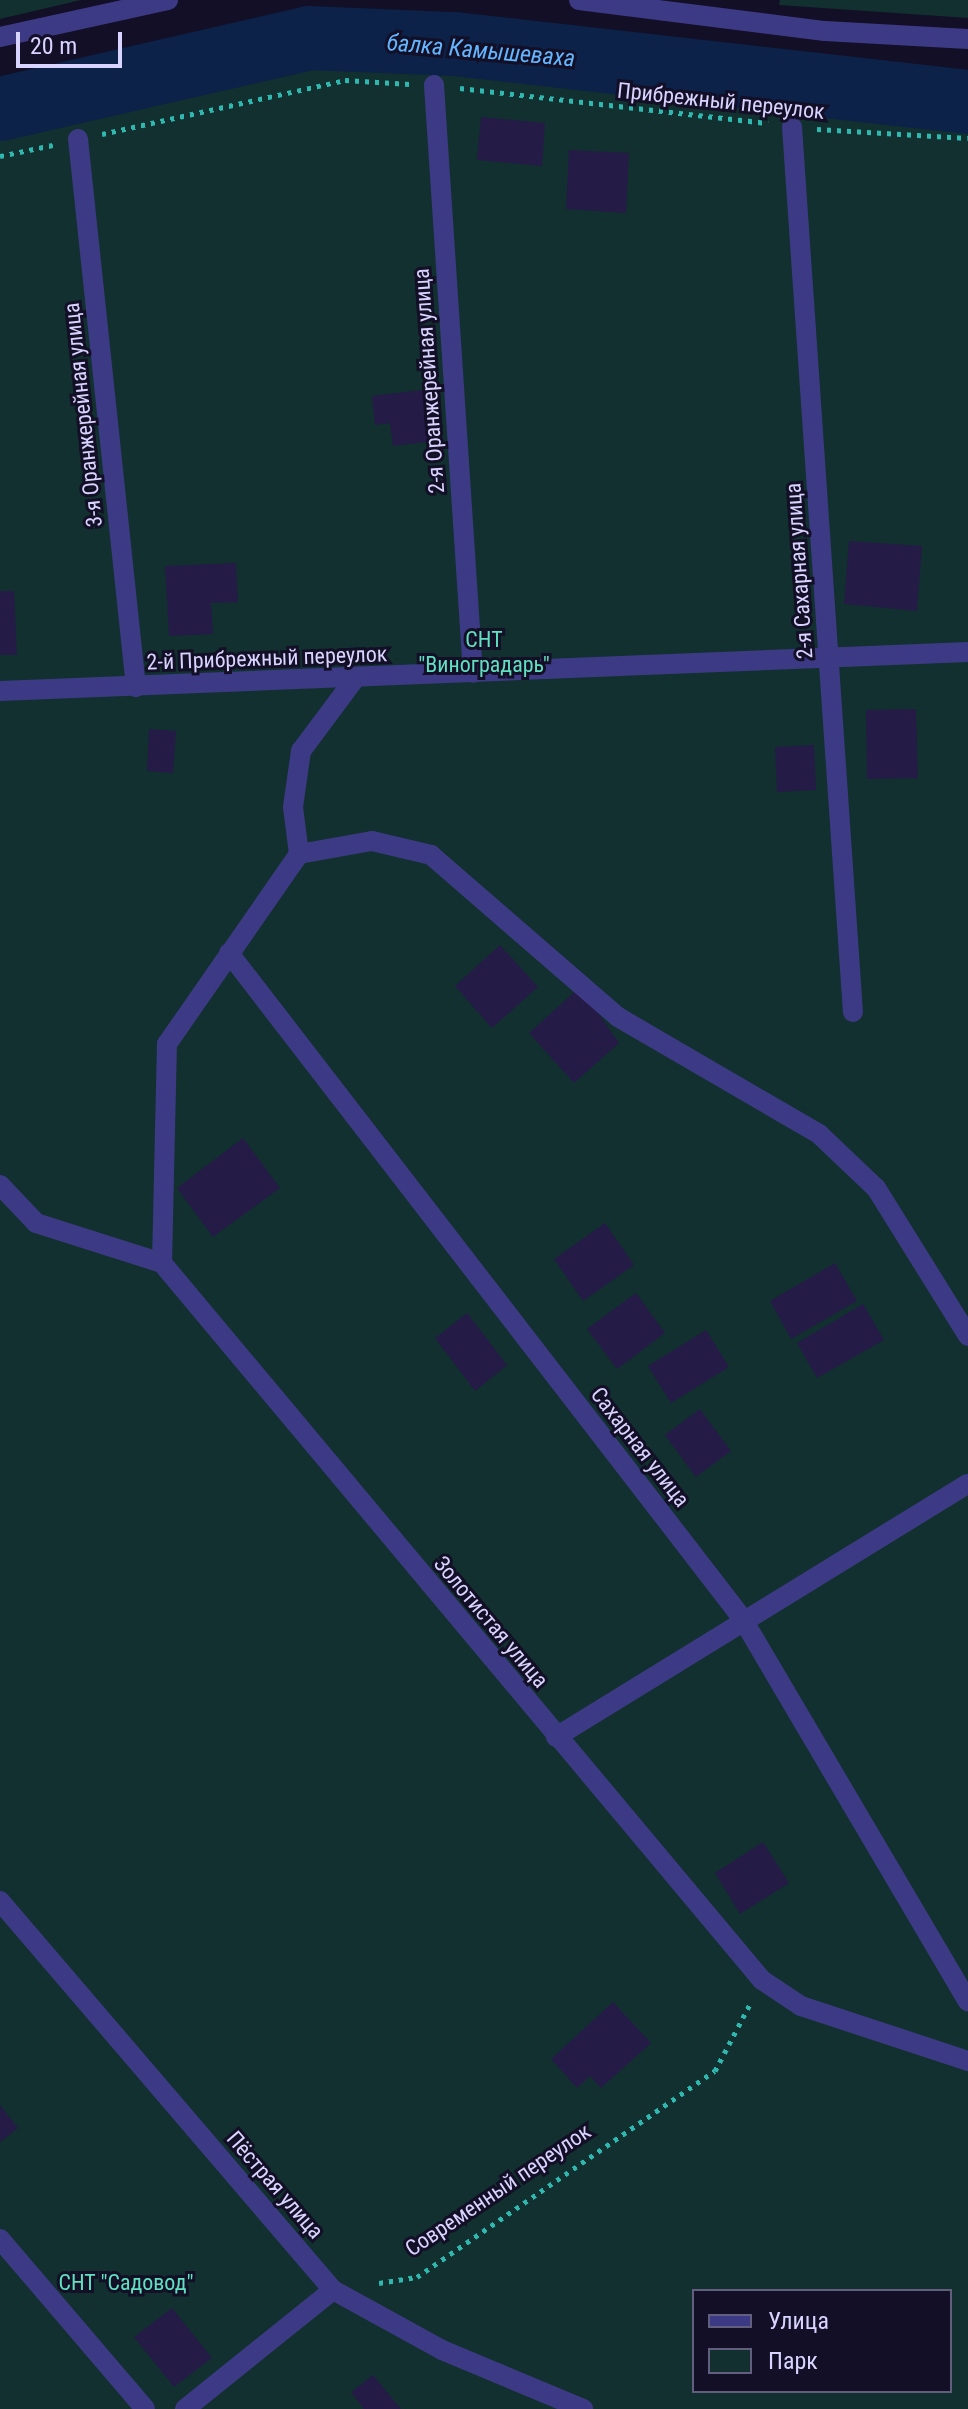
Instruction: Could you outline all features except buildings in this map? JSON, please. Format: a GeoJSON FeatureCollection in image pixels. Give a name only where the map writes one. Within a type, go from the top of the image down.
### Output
{"type":"FeatureCollection","features":[{"type":"Feature","properties":{"kind":"street"},"geometry":{"type":"LineString","coordinates":[[0,37],[168,0]]}},
{"type":"Feature","properties":{"kind":"street"},"geometry":{"type":"LineString","coordinates":[[579,0],[825,31],[968,39]]}},
{"type":"Feature","properties":{"kind":"street","name":"2-я Оранжерейная улица"},"geometry":{"type":"LineString","coordinates":[[434,85],[473,673]]}},
{"type":"Feature","properties":{"kind":"street","name":"2-я Сахарная улица"},"geometry":{"type":"LineString","coordinates":[[792,127],[853,1012]]}},
{"type":"Feature","properties":{"kind":"street","name":"3-я Оранжерейная улица"},"geometry":{"type":"LineString","coordinates":[[78,139],[136,687]]}},
{"type":"Feature","properties":{"kind":"street","name":"2-й Прибрежный переулок"},"geometry":{"type":"LineString","coordinates":[[0,691],[354,680],[968,652]]}},
{"type":"Feature","properties":{"kind":"street"},"geometry":{"type":"LineString","coordinates":[[0,1185],[36,1223],[104,1248],[162,1263],[167,1044],[299,854],[293,807],[301,751],[354,680]]}},
{"type":"Feature","properties":{"kind":"street"},"geometry":{"type":"LineString","coordinates":[[299,854],[372,841],[431,855],[618,1017],[819,1134],[876,1188],[968,1336]]}},
{"type":"Feature","properties":{"kind":"street","name":"Сахарная улица"},"geometry":{"type":"LineString","coordinates":[[229,953],[742,1618],[968,2001]]}},
{"type":"Feature","properties":{"kind":"street","name":"Золотистая улица"},"geometry":{"type":"LineString","coordinates":[[162,1263],[762,1980],[801,2006],[968,2061]]}},
{"type":"Feature","properties":{"kind":"street"},"geometry":{"type":"LineString","coordinates":[[556,1737],[742,1618],[968,1484]]}},
{"type":"Feature","properties":{"kind":"street","name":"Пёстрая улица"},"geometry":{"type":"LineString","coordinates":[[0,1901],[333,2290],[442,2350],[583,2409]]}},
{"type":"Feature","properties":{"kind":"street"},"geometry":{"type":"LineString","coordinates":[[0,2239],[145,2409]]}},
{"type":"Feature","properties":{"kind":"street"},"geometry":{"type":"LineString","coordinates":[[185,2409],[333,2290]]}},
{"type":"Feature","properties":{"kind":"path","name":"Прибрежный переулок"},"geometry":{"type":"LineString","coordinates":[[0,156],[345,80],[434,85],[792,127],[968,138]]}},
{"type":"Feature","properties":{"kind":"path","name":"Современный переулок"},"geometry":{"type":"LineString","coordinates":[[333,2290],[417,2277],[715,2071],[762,1980]]}},
{"type":"Feature","properties":{"kind":"green space"},"geometry":{"type":"Polygon","coordinates":[[[0,0],[81,0],[0,19],[0,0]]]}},
{"type":"Feature","properties":{"kind":"green space"},"geometry":{"type":"Polygon","coordinates":[[[780,0],[968,0],[968,18],[779,5],[780,0]]]}},
{"type":"Feature","properties":{"kind":"green space","name":"СНТ \"Виноградарь\""},"geometry":{"type":"Polygon","coordinates":[[[457,59],[968,111],[968,2409],[0,2409],[0,120],[310,63],[457,59]]]}},
{"type":"Feature","properties":{"kind":"waterway","name":"балка Камышеваха"},"geometry":{"type":"LineString","coordinates":[[0,109],[309,38],[455,44],[968,102]]}},
{"type":"Feature","properties":{"kind":"park label","name":"СНТ \"Садовод\""},"geometry":{"type":"Point","coordinates":[126,2283]}}]}
